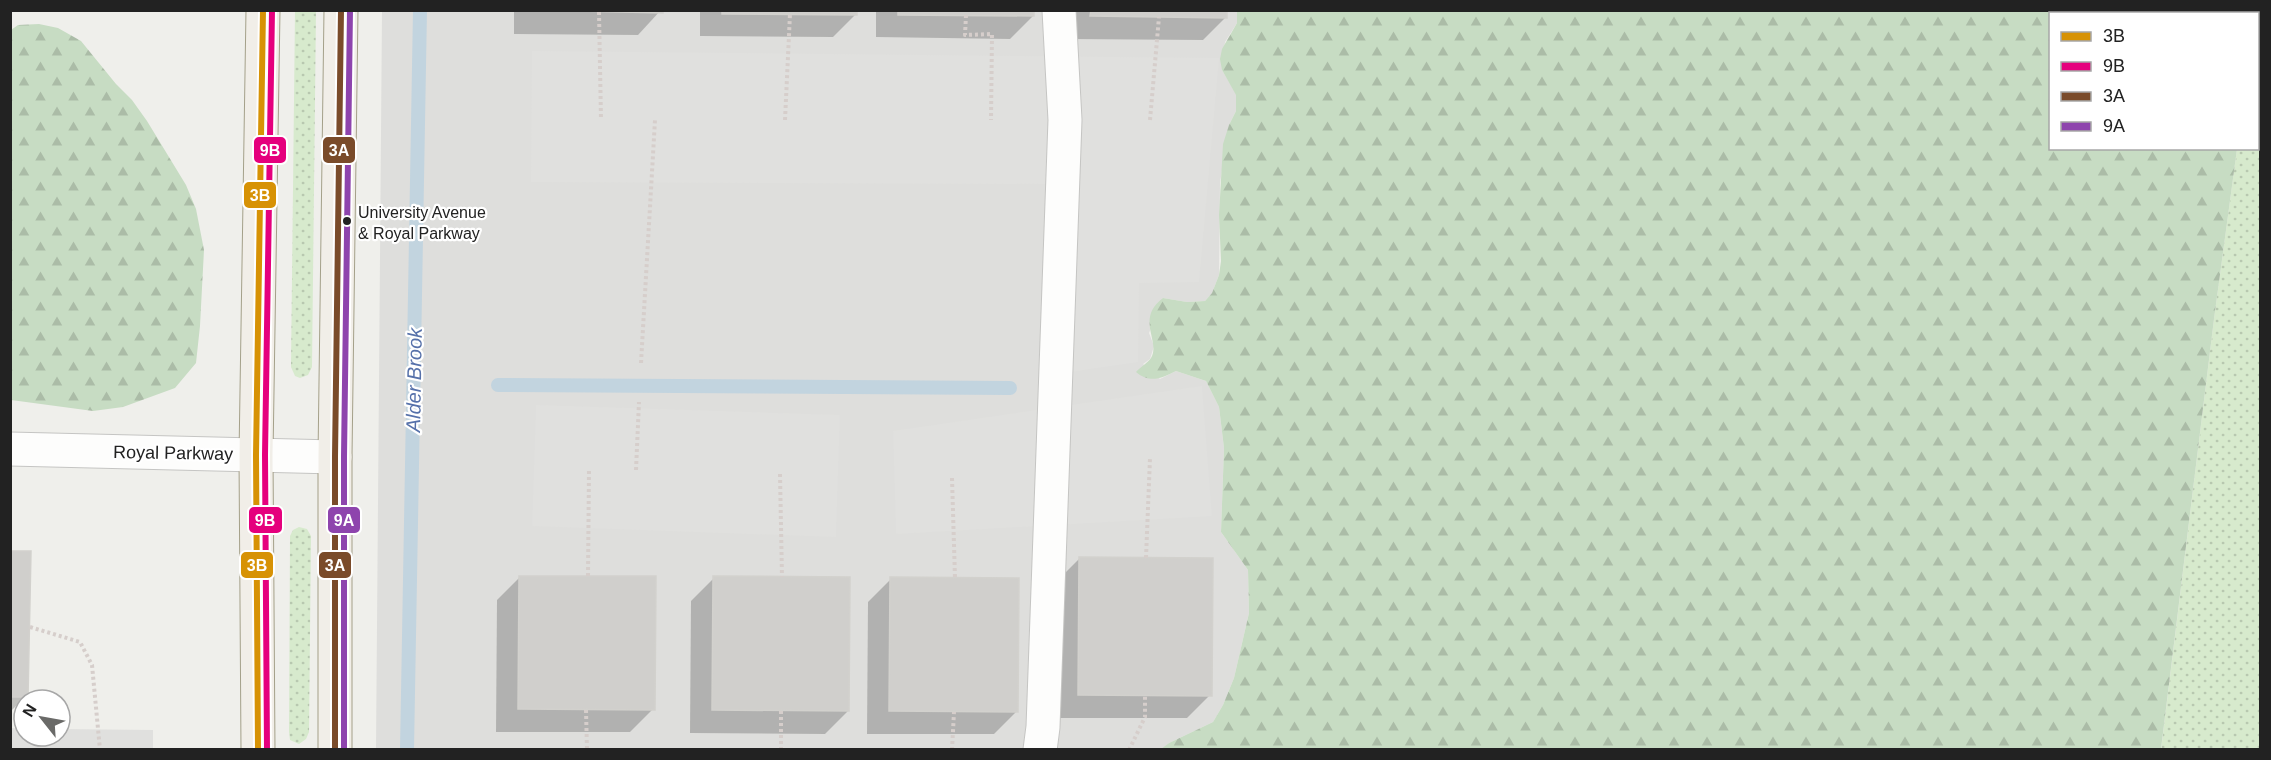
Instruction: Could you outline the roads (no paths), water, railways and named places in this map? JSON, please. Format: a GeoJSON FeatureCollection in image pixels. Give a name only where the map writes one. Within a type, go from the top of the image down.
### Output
{"type":"FeatureCollection","features":[{"type":"Feature","properties":{"kind":"main road"},"geometry":{"type":"LineString","coordinates":[[258,750],[256,455],[263,10]]}},
{"type":"Feature","properties":{"kind":"main road"},"geometry":{"type":"LineString","coordinates":[[335,750],[335,457],[341,10]]}},
{"type":"Feature","properties":{"kind":"street"},"geometry":{"type":"LineString","coordinates":[[1040,750],[1043,727],[1064,132],[1059,10]]}},
{"type":"Feature","properties":{"kind":"street","name":"Royal Parkway"},"geometry":{"type":"LineString","coordinates":[[10,449],[335,457]]}},
{"type":"Feature","properties":{"kind":"waterway","name":"Alder Brook"},"geometry":{"type":"LineString","coordinates":[[407,750],[420,10]]}},
{"type":"Feature","properties":{"kind":"waterway"},"geometry":{"type":"LineString","coordinates":[[498,385],[1010,388]]}},
{"type":"Feature","properties":{"kind":"place","name":"University Avenue & Royal Parkway"},"geometry":{"type":"Point","coordinates":[347,221]}}]}
